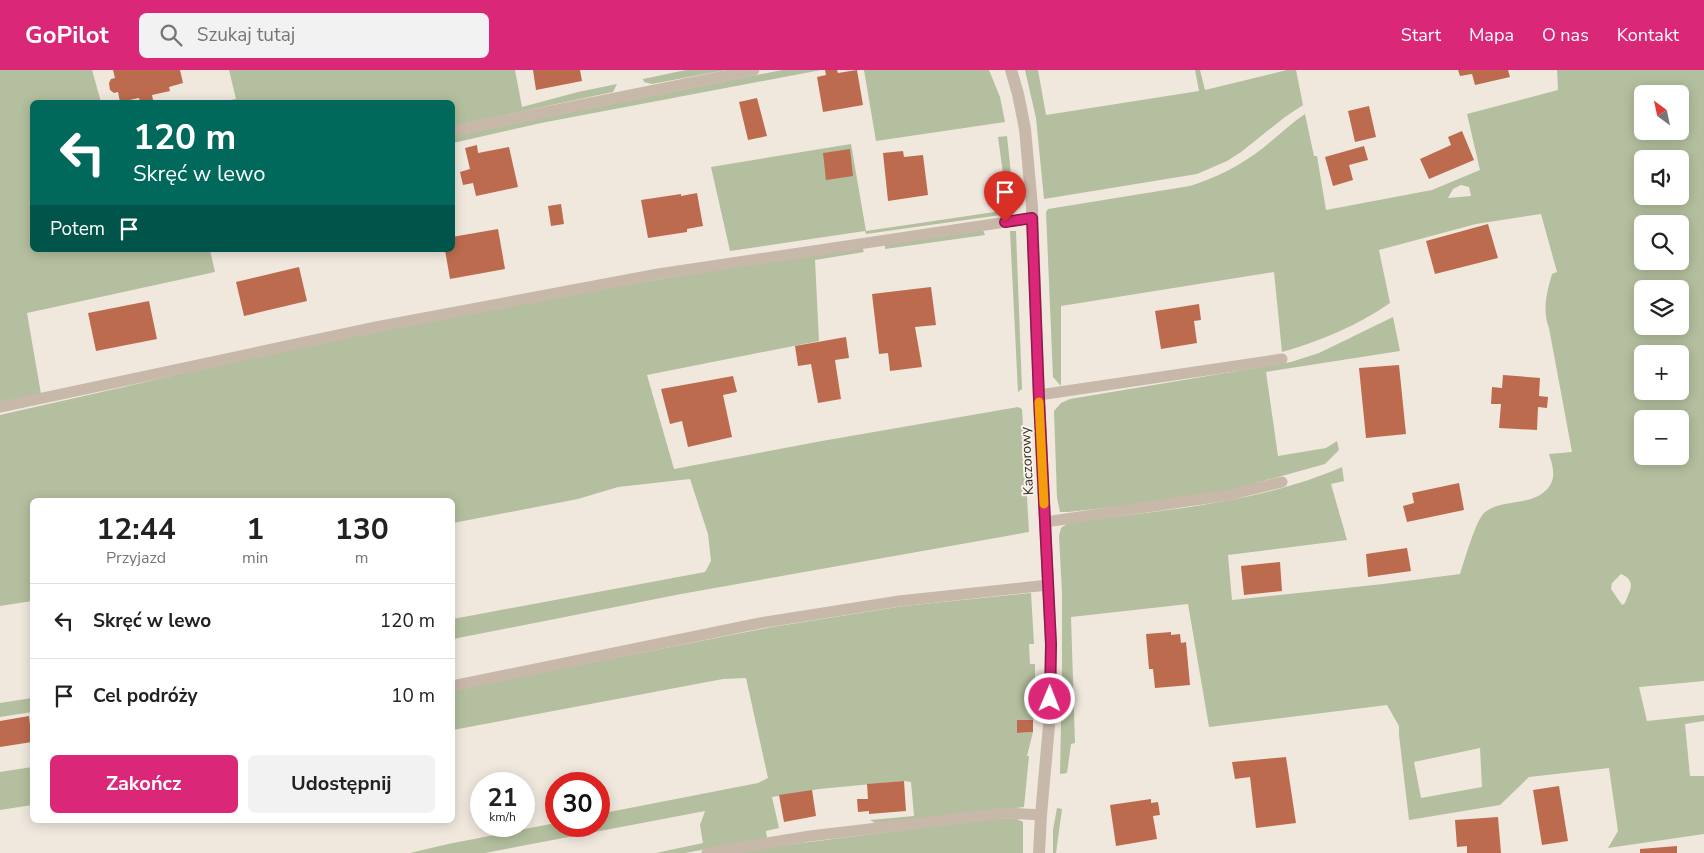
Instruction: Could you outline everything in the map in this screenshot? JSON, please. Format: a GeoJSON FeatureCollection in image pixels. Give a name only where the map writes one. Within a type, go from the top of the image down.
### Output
{"type":"FeatureCollection","features":[{"type":"Feature","properties":{"kind":"street","name":"Kaczorowy"},"geometry":{"type":"LineString","coordinates":[[1010,70],[1018,94],[1025,129],[1032,218],[1051,644],[1050,714],[1039,853]]}},
{"type":"Feature","properties":{"kind":"lane"},"geometry":{"type":"LineString","coordinates":[[455,130],[754,70]]}},
{"type":"Feature","properties":{"kind":"lane"},"geometry":{"type":"LineString","coordinates":[[0,407],[376,327],[658,274],[1032,218]]}},
{"type":"Feature","properties":{"kind":"lane"},"geometry":{"type":"LineString","coordinates":[[1039,395],[1282,358]]}},
{"type":"Feature","properties":{"kind":"lane"},"geometry":{"type":"LineString","coordinates":[[1045,522],[1229,495],[1282,482]]}},
{"type":"Feature","properties":{"kind":"lane"},"geometry":{"type":"LineString","coordinates":[[455,685],[787,619],[899,601],[1048,585]]}},
{"type":"Feature","properties":{"kind":"lane"},"geometry":{"type":"LineString","coordinates":[[707,853],[810,836],[1014,813],[1041,815]]}},
{"type":"Feature","properties":{"kind":"green space"},"geometry":{"type":"Polygon","coordinates":[[[0,70],[92,70],[100,100],[30,100],[30,252],[210,252],[215,272],[27,313],[41,394],[0,402],[0,70]]]}},
{"type":"Feature","properties":{"kind":"green space"},"geometry":{"type":"Polygon","coordinates":[[[229,70],[515,70],[522,107],[617,84],[613,92],[455,126],[455,100],[231,100],[236,99],[229,70]]]}},
{"type":"Feature","properties":{"kind":"green space"},"geometry":{"type":"Polygon","coordinates":[[[686,70],[726,70],[652,84],[644,82],[643,79],[686,70]]]}},
{"type":"Feature","properties":{"kind":"green space"},"geometry":{"type":"Polygon","coordinates":[[[782,70],[821,70],[541,123],[455,143],[455,135],[782,70]]]}},
{"type":"Feature","properties":{"kind":"green space"},"geometry":{"type":"Polygon","coordinates":[[[864,70],[989,70],[1000,97],[1005,122],[876,141],[864,70]]]}},
{"type":"Feature","properties":{"kind":"green space"},"geometry":{"type":"Polygon","coordinates":[[[1025,70],[1038,70],[1046,115],[1199,91],[1195,70],[1200,70],[1205,90],[1287,70],[1296,70],[1303,105],[1241,152],[1227,161],[1197,174],[1044,199],[1036,118],[1025,70]]]}},
{"type":"Feature","properties":{"kind":"green space"},"geometry":{"type":"Polygon","coordinates":[[[1557,70],[1704,70],[1704,681],[1639,687],[1647,721],[1704,715],[1704,721],[1685,724],[1690,776],[1704,776],[1704,834],[1608,848],[1618,831],[1609,768],[1529,777],[1500,805],[1409,820],[1399,726],[1387,705],[1209,727],[1188,604],[1071,617],[1075,743],[1071,744],[1067,773],[1060,774],[1062,593],[1059,536],[1061,528],[1068,523],[1172,510],[1243,497],[1311,479],[1342,467],[1344,481],[1331,484],[1347,540],[1228,555],[1232,600],[1460,574],[1474,532],[1484,513],[1498,506],[1530,499],[1544,492],[1553,479],[1549,454],[1572,452],[1546,315],[1546,301],[1550,281],[1552,274],[1557,272],[1541,214],[1476,224],[1379,250],[1390,303],[1365,319],[1338,332],[1282,352],[1274,272],[1061,306],[1061,386],[1053,377],[1046,212],[1048,209],[1200,183],[1246,160],[1305,114],[1314,156],[1317,156],[1326,210],[1432,190],[1480,170],[1467,114],[1558,90],[1557,70]],[[1461,185],[1453,189],[1448,198],[1471,196],[1469,187],[1461,185]],[[1621,574],[1612,583],[1611,589],[1622,605],[1625,603],[1631,583],[1621,574]],[[1480,748],[1414,762],[1421,798],[1482,787],[1480,748]]]}},
{"type":"Feature","properties":{"kind":"green space"},"geometry":{"type":"Polygon","coordinates":[[[1007,136],[1015,213],[866,234],[865,231],[730,251],[711,167],[851,144],[866,231],[1008,210],[998,137],[1007,136]]]}},
{"type":"Feature","properties":{"kind":"green space"},"geometry":{"type":"Polygon","coordinates":[[[983,230],[985,235],[885,249],[885,244],[983,230]]]}},
{"type":"Feature","properties":{"kind":"green space"},"geometry":{"type":"Polygon","coordinates":[[[1010,231],[1016,231],[1022,389],[1018,392],[1010,231]]]}},
{"type":"Feature","properties":{"kind":"green space"},"geometry":{"type":"Polygon","coordinates":[[[862,247],[864,252],[815,260],[819,341],[647,375],[674,469],[1018,407],[1022,409],[1029,532],[681,594],[455,639],[455,619],[705,572],[711,561],[708,534],[690,479],[618,487],[578,499],[455,523],[455,498],[30,498],[30,601],[0,606],[0,415],[268,354],[444,318],[723,269],[862,247]]]}},
{"type":"Feature","properties":{"kind":"green space"},"geometry":{"type":"Polygon","coordinates":[[[1393,317],[1400,351],[1266,372],[1278,456],[1326,448],[1337,441],[1339,450],[1325,464],[1227,491],[1113,507],[1060,512],[1057,498],[1054,411],[1061,403],[1070,399],[1291,362],[1319,353],[1393,317]]]}},
{"type":"Feature","properties":{"kind":"green space"},"geometry":{"type":"Polygon","coordinates":[[[1031,593],[1034,644],[1029,644],[1030,664],[1035,664],[1035,706],[1033,720],[1018,720],[1018,733],[1033,732],[1027,756],[1029,756],[1024,807],[875,823],[870,820],[914,816],[911,782],[904,781],[819,789],[772,797],[779,828],[766,831],[767,838],[685,853],[656,853],[703,843],[700,825],[705,811],[610,829],[610,812],[758,783],[768,778],[746,678],[723,679],[455,730],[455,690],[772,627],[904,606],[1031,593]]]}},
{"type":"Feature","properties":{"kind":"green space"},"geometry":{"type":"Polygon","coordinates":[[[30,698],[30,712],[0,717],[0,703],[30,698]]]}},
{"type":"Feature","properties":{"kind":"green space"},"geometry":{"type":"Polygon","coordinates":[[[30,767],[30,805],[0,810],[0,772],[30,767]]]}},
{"type":"Feature","properties":{"kind":"green space"},"geometry":{"type":"Polygon","coordinates":[[[1057,808],[1062,809],[1056,853],[1053,853],[1053,830],[1057,808]]]}},
{"type":"Feature","properties":{"kind":"green space"},"geometry":{"type":"Polygon","coordinates":[[[998,818],[1017,819],[1023,822],[1023,853],[732,853],[763,848],[998,818]]]}},
{"type":"Feature","properties":{"kind":"green space"},"geometry":{"type":"Polygon","coordinates":[[[545,825],[545,837],[569,837],[485,853],[410,853],[484,837],[535,837],[535,827],[545,825]]]}},
{"type":"Feature","properties":{"kind":"building"},"geometry":{"type":"Polygon","coordinates":[[[113,70],[180,70],[183,83],[169,87],[170,91],[152,95],[153,100],[140,100],[139,98],[120,100],[118,92],[114,93],[110,90],[109,83],[111,79],[115,78],[113,70]]]}},
{"type":"Feature","properties":{"kind":"building"},"geometry":{"type":"Polygon","coordinates":[[[533,70],[580,70],[582,81],[536,90],[533,70]]]}},
{"type":"Feature","properties":{"kind":"building"},"geometry":{"type":"Polygon","coordinates":[[[825,70],[837,70],[838,73],[857,70],[863,105],[823,112],[817,77],[826,75],[825,70]]]}},
{"type":"Feature","properties":{"kind":"building"},"geometry":{"type":"Polygon","coordinates":[[[1458,70],[1508,70],[1510,77],[1475,85],[1472,74],[1460,76],[1458,70]]]}},
{"type":"Feature","properties":{"kind":"building"},"geometry":{"type":"Polygon","coordinates":[[[757,98],[767,136],[748,140],[739,102],[757,98]]]}},
{"type":"Feature","properties":{"kind":"building"},"geometry":{"type":"Polygon","coordinates":[[[1369,106],[1376,137],[1355,142],[1348,111],[1369,106]]]}},
{"type":"Feature","properties":{"kind":"building"},"geometry":{"type":"Polygon","coordinates":[[[1462,131],[1474,160],[1429,179],[1420,159],[1451,145],[1448,137],[1462,131]]]}},
{"type":"Feature","properties":{"kind":"building"},"geometry":{"type":"Polygon","coordinates":[[[477,145],[478,153],[509,147],[518,187],[476,196],[473,183],[463,185],[460,172],[470,169],[465,148],[477,145]]]}},
{"type":"Feature","properties":{"kind":"building"},"geometry":{"type":"Polygon","coordinates":[[[1364,146],[1368,160],[1349,165],[1353,180],[1333,186],[1325,157],[1364,146]]]}},
{"type":"Feature","properties":{"kind":"building"},"geometry":{"type":"Polygon","coordinates":[[[850,149],[853,176],[826,180],[823,153],[850,149]]]}},
{"type":"Feature","properties":{"kind":"building"},"geometry":{"type":"Polygon","coordinates":[[[903,151],[904,157],[923,155],[928,195],[888,201],[883,153],[903,151]]]}},
{"type":"Feature","properties":{"kind":"building"},"geometry":{"type":"Polygon","coordinates":[[[697,193],[703,226],[687,229],[687,232],[648,238],[641,200],[697,193]]]}},
{"type":"Feature","properties":{"kind":"building"},"geometry":{"type":"Polygon","coordinates":[[[561,204],[564,224],[551,226],[548,206],[561,204]]]}},
{"type":"Feature","properties":{"kind":"building"},"geometry":{"type":"Polygon","coordinates":[[[1488,224],[1498,258],[1435,274],[1426,241],[1488,224]]]}},
{"type":"Feature","properties":{"kind":"building"},"geometry":{"type":"Polygon","coordinates":[[[498,229],[505,269],[450,279],[445,252],[455,252],[455,236],[498,229]]]}},
{"type":"Feature","properties":{"kind":"building"},"geometry":{"type":"Polygon","coordinates":[[[299,267],[307,301],[244,316],[236,282],[299,267]]]}},
{"type":"Feature","properties":{"kind":"building"},"geometry":{"type":"Polygon","coordinates":[[[931,287],[936,325],[915,327],[922,367],[890,371],[888,353],[879,354],[872,294],[931,287]]]}},
{"type":"Feature","properties":{"kind":"building"},"geometry":{"type":"Polygon","coordinates":[[[149,301],[157,339],[96,351],[88,313],[149,301]]]}},
{"type":"Feature","properties":{"kind":"building"},"geometry":{"type":"Polygon","coordinates":[[[1199,304],[1201,320],[1194,321],[1197,343],[1161,349],[1155,311],[1199,304]]]}},
{"type":"Feature","properties":{"kind":"building"},"geometry":{"type":"Polygon","coordinates":[[[846,337],[849,358],[835,360],[841,399],[818,403],[811,364],[798,366],[795,346],[846,337]]]}},
{"type":"Feature","properties":{"kind":"building"},"geometry":{"type":"Polygon","coordinates":[[[1399,365],[1406,434],[1366,438],[1359,368],[1399,365]]]}},
{"type":"Feature","properties":{"kind":"building"},"geometry":{"type":"Polygon","coordinates":[[[1503,375],[1540,378],[1539,396],[1548,397],[1547,408],[1538,407],[1537,430],[1499,428],[1501,404],[1491,404],[1492,387],[1502,388],[1503,375]]]}},
{"type":"Feature","properties":{"kind":"building"},"geometry":{"type":"Polygon","coordinates":[[[733,376],[737,392],[723,395],[732,437],[688,447],[682,421],[670,424],[661,389],[733,376]]]}},
{"type":"Feature","properties":{"kind":"building"},"geometry":{"type":"Polygon","coordinates":[[[1459,483],[1464,510],[1407,522],[1403,506],[1414,503],[1412,493],[1459,483]]]}},
{"type":"Feature","properties":{"kind":"building"},"geometry":{"type":"Polygon","coordinates":[[[1407,548],[1411,571],[1368,577],[1366,554],[1407,548]]]}},
{"type":"Feature","properties":{"kind":"building"},"geometry":{"type":"Polygon","coordinates":[[[1280,562],[1282,591],[1244,595],[1241,566],[1280,562]]]}},
{"type":"Feature","properties":{"kind":"building"},"geometry":{"type":"Polygon","coordinates":[[[1171,632],[1171,635],[1180,634],[1181,643],[1186,642],[1190,685],[1155,688],[1153,669],[1149,669],[1146,634],[1171,632]]]}},
{"type":"Feature","properties":{"kind":"building"},"geometry":{"type":"Polygon","coordinates":[[[29,716],[30,742],[0,747],[0,721],[29,716]]]}},
{"type":"Feature","properties":{"kind":"building"},"geometry":{"type":"Polygon","coordinates":[[[1017,720],[1033,720],[1033,732],[1017,733],[1017,720]]]}},
{"type":"Feature","properties":{"kind":"building"},"geometry":{"type":"Polygon","coordinates":[[[1286,757],[1296,823],[1256,828],[1250,777],[1235,779],[1232,762],[1286,757]]]}},
{"type":"Feature","properties":{"kind":"building"},"geometry":{"type":"Polygon","coordinates":[[[904,781],[906,811],[869,814],[869,811],[858,812],[857,799],[868,799],[867,784],[904,781]]]}},
{"type":"Feature","properties":{"kind":"building"},"geometry":{"type":"Polygon","coordinates":[[[1559,786],[1568,841],[1542,845],[1533,790],[1559,786]]]}},
{"type":"Feature","properties":{"kind":"building"},"geometry":{"type":"Polygon","coordinates":[[[812,790],[816,816],[784,822],[779,795],[812,790]]]}},
{"type":"Feature","properties":{"kind":"building"},"geometry":{"type":"Polygon","coordinates":[[[1151,799],[1151,803],[1158,802],[1160,815],[1153,816],[1157,839],[1116,846],[1110,805],[1151,799]]]}},
{"type":"Feature","properties":{"kind":"building"},"geometry":{"type":"Polygon","coordinates":[[[1498,817],[1501,853],[1467,853],[1467,846],[1457,847],[1455,820],[1498,817]]]}},
{"type":"Feature","properties":{"kind":"building"},"geometry":{"type":"Polygon","coordinates":[[[1677,846],[1677,853],[1640,853],[1640,849],[1677,846]]]}},
{"type":"Feature","properties":{"kind":"slow traffic"},"geometry":{"type":"LineString","coordinates":[[1039,402],[1044,504]]}},
{"type":"Feature","properties":{"kind":"route"},"geometry":{"type":"LineString","coordinates":[[1005,222],[1032,218],[1051,644],[1050,699]]}}]}
